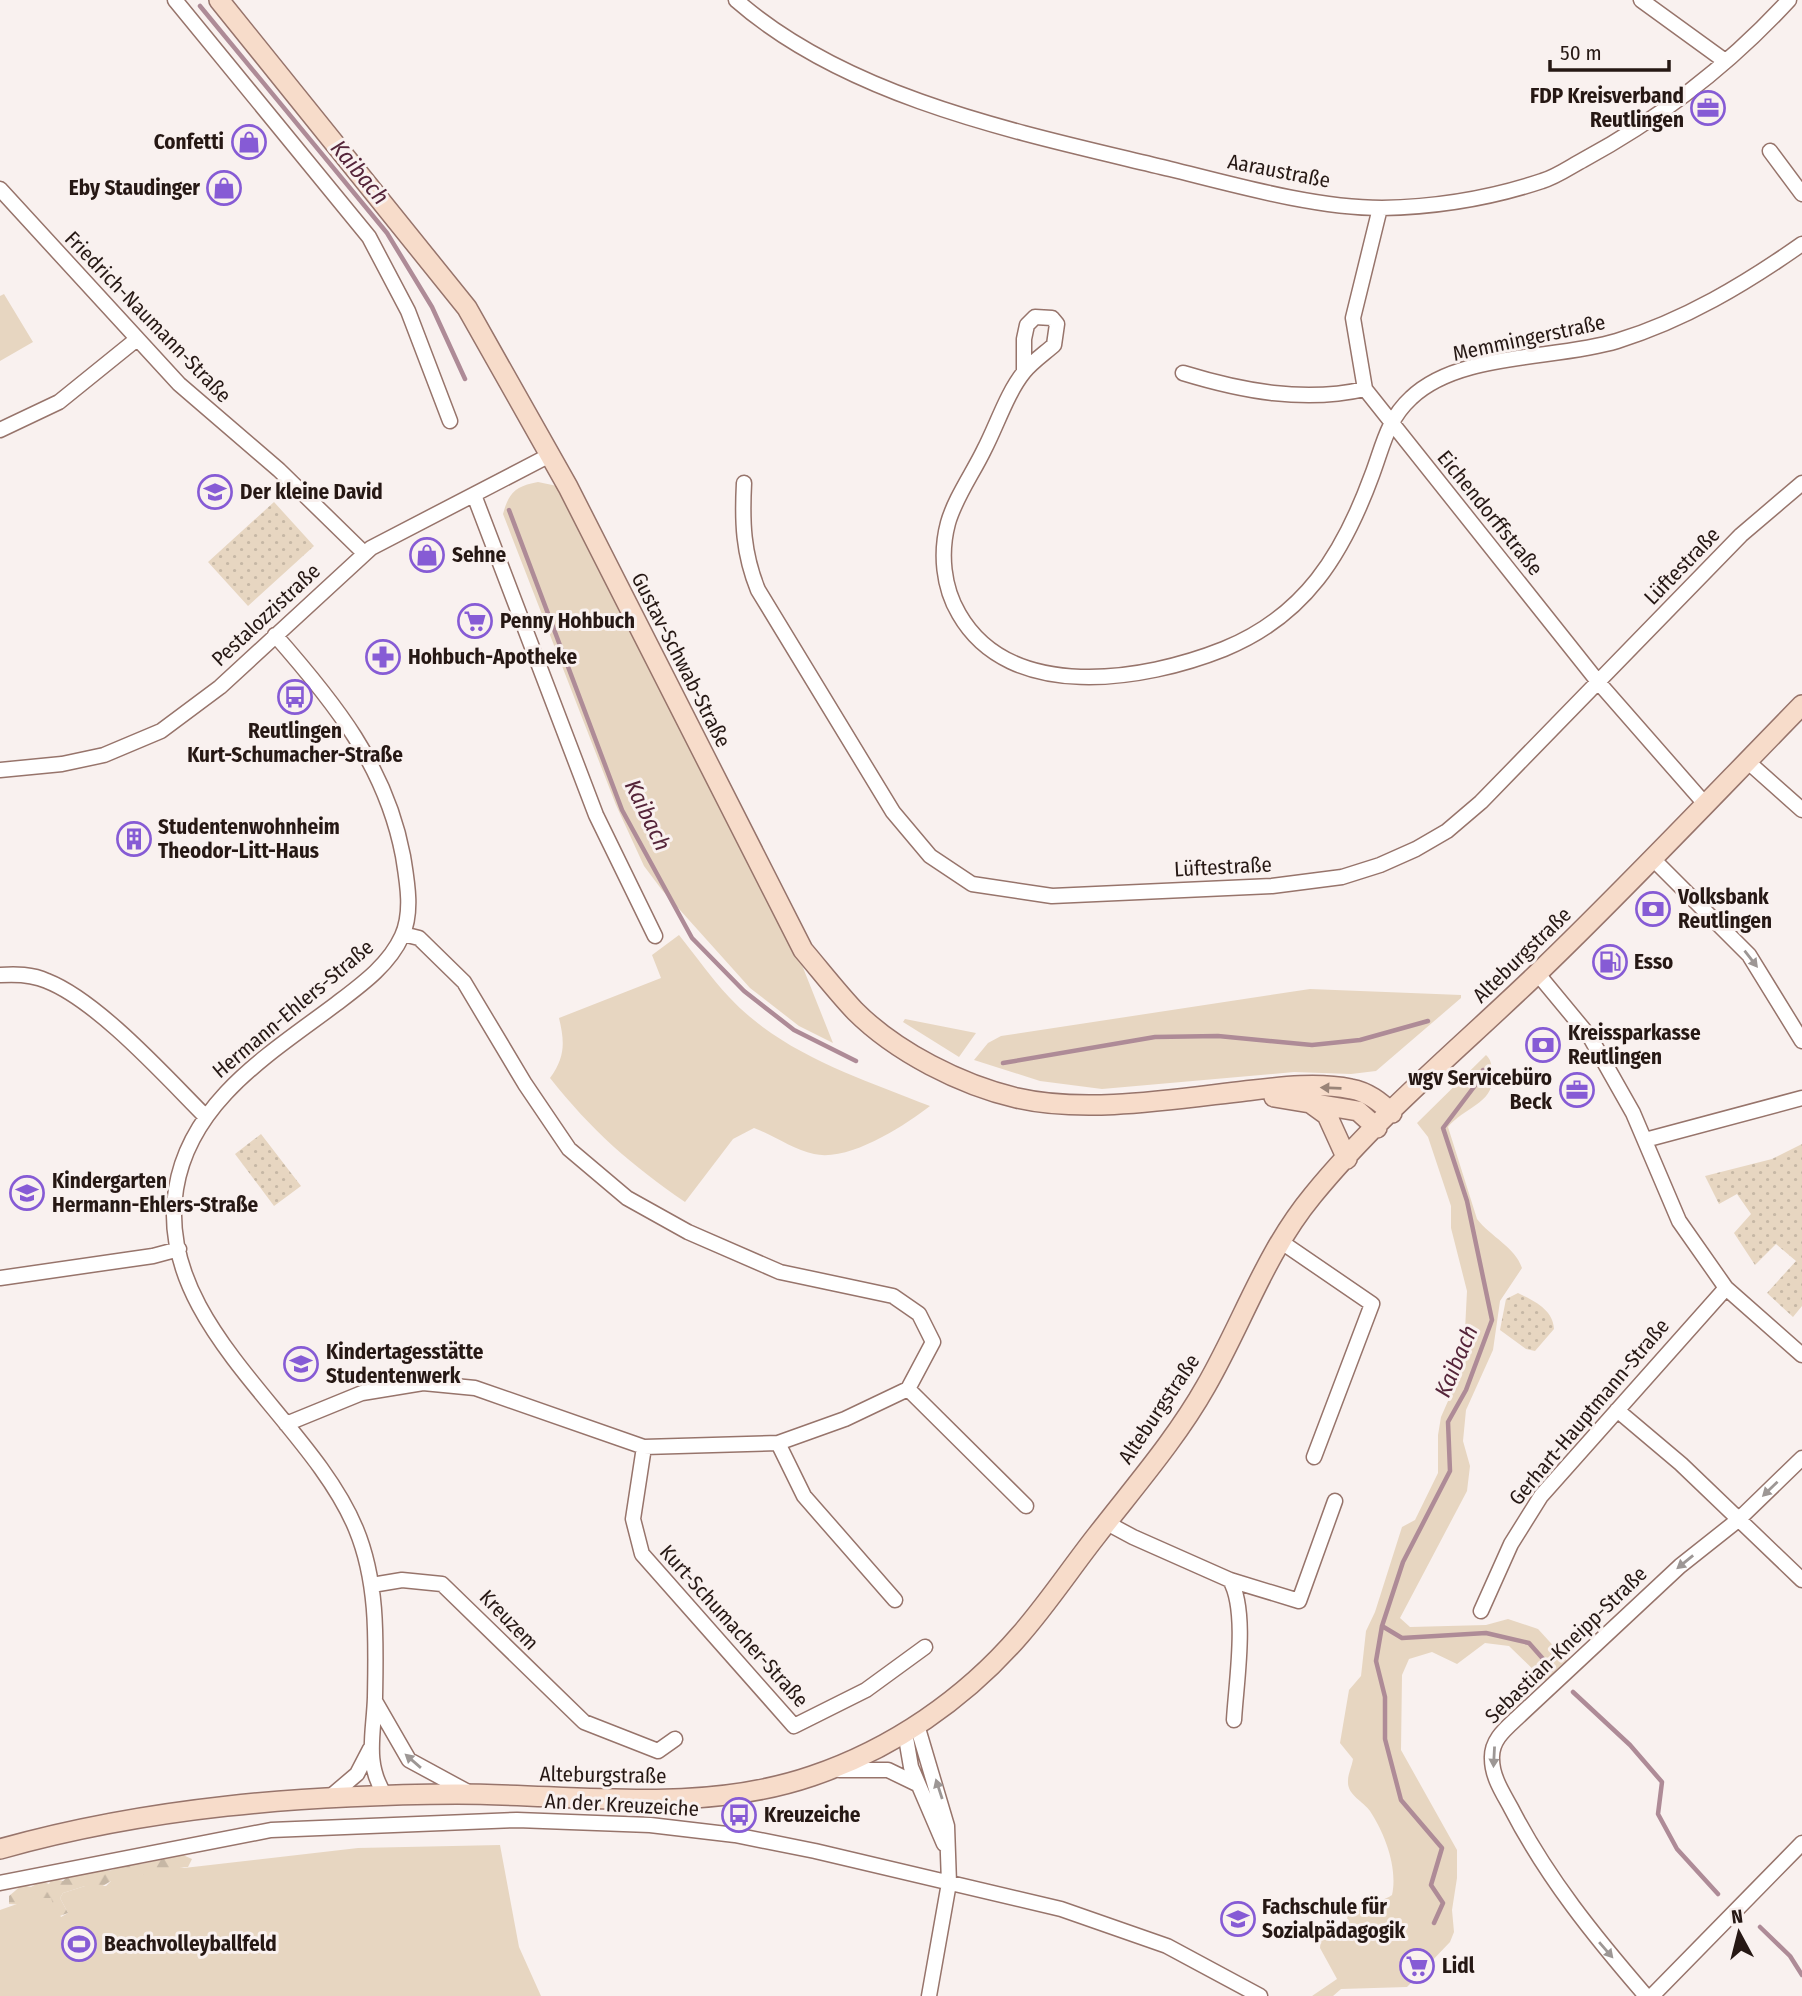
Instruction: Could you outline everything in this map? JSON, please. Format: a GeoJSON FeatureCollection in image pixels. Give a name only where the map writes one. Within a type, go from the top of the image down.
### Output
{"type":"FeatureCollection","features":[{"type":"Feature","properties":{"kind":"main road","name":"Gustav-Schwab-Straße"},"geometry":{"type":"LineString","coordinates":[[219,0],[467,308],[550,455],[803,950],[856,1012],[900,1046],[955,1077],[1017,1098],[1065,1104],[1101,1103],[1282,1087],[1349,1088],[1370,1096],[1392,1113]]}},
{"type":"Feature","properties":{"kind":"main road","name":"Alteburgstraße"},"geometry":{"type":"LineString","coordinates":[[0,1849],[156,1815],[330,1797],[472,1795],[681,1799],[763,1789],[814,1775],[911,1729],[958,1695],[1010,1646],[1175,1435],[1203,1391],[1255,1283],[1280,1241],[1312,1196],[1802,705]]}},
{"type":"Feature","properties":{"kind":"main road","name":"Gustav-Schwab-Straße"},"geometry":{"type":"LineString","coordinates":[[1244,1091],[1358,1111],[1377,1128]]}},
{"type":"Feature","properties":{"kind":"main road"},"geometry":{"type":"LineString","coordinates":[[1308,1101],[1327,1115],[1346,1159]]}},
{"type":"Feature","properties":{"kind":"street"},"geometry":{"type":"LineString","coordinates":[[175,0],[369,237],[408,310],[450,421]]}},
{"type":"Feature","properties":{"kind":"street","name":"Aaraustraße"},"geometry":{"type":"LineString","coordinates":[[736,0],[765,25],[835,65],[963,117],[1281,196],[1380,208],[1465,201],[1545,181],[1632,134],[1725,61],[1789,0]]}},
{"type":"Feature","properties":{"kind":"street"},"geometry":{"type":"LineString","coordinates":[[1641,0],[1725,61]]}},
{"type":"Feature","properties":{"kind":"street"},"geometry":{"type":"LineString","coordinates":[[1770,151],[1802,194]]}},
{"type":"Feature","properties":{"kind":"street","name":"Friedrich-Naumann-Straße"},"geometry":{"type":"LineString","coordinates":[[0,189],[204,409],[279,470],[364,553]]}},
{"type":"Feature","properties":{"kind":"street","name":"Eichendorffstraße"},"geometry":{"type":"LineString","coordinates":[[1380,208],[1353,318],[1365,389],[1599,683],[1705,804]]}},
{"type":"Feature","properties":{"kind":"street","name":"Memmingerstraße"},"geometry":{"type":"LineString","coordinates":[[1024,372],[948,521],[943,561],[951,601],[968,630],[993,653],[1025,669],[1075,676],[1115,675],[1174,666],[1225,648],[1266,627],[1303,599],[1342,543],[1372,477],[1390,422],[1413,396],[1450,374],[1616,341],[1696,311],[1802,244]]}},
{"type":"Feature","properties":{"kind":"street"},"geometry":{"type":"LineString","coordinates":[[0,430],[59,402],[137,339]]}},
{"type":"Feature","properties":{"kind":"street"},"geometry":{"type":"LineString","coordinates":[[1183,373],[1251,390],[1293,396],[1337,396],[1365,389]]}},
{"type":"Feature","properties":{"kind":"street","name":"Pestalozzistraße"},"geometry":{"type":"LineString","coordinates":[[0,770],[84,760],[142,741],[191,712],[364,553],[550,455]]}},
{"type":"Feature","properties":{"kind":"street","name":"Lüftestraße"},"geometry":{"type":"LineString","coordinates":[[744,483],[742,529],[747,564],[758,590],[892,812],[930,856],[972,884],[1052,896],[1272,886],[1342,877],[1380,865],[1447,831],[1481,802],[1741,535],[1802,484]]}},
{"type":"Feature","properties":{"kind":"street"},"geometry":{"type":"LineString","coordinates":[[474,495],[596,815],[655,936]]}},
{"type":"Feature","properties":{"kind":"street","name":"Hermann-Ehlers-Straße"},"geometry":{"type":"LineString","coordinates":[[275,635],[343,714],[381,782],[398,835],[407,879],[407,916],[403,934],[394,950],[366,980],[245,1073],[206,1117],[192,1140],[176,1190],[179,1249],[186,1273],[220,1339],[243,1372],[321,1468],[344,1506],[360,1541],[372,1585],[375,1701],[370,1748],[373,1769],[385,1795]]}},
{"type":"Feature","properties":{"kind":"street"},"geometry":{"type":"LineString","coordinates":[[1747,761],[1802,810]]}},
{"type":"Feature","properties":{"kind":"street"},"geometry":{"type":"LineString","coordinates":[[1652,858],[1749,956],[1802,1041]]}},
{"type":"Feature","properties":{"kind":"street"},"geometry":{"type":"LineString","coordinates":[[286,1424],[362,1393],[423,1383],[475,1388],[643,1447],[778,1443],[845,1419],[908,1389],[933,1342],[919,1314],[893,1296],[780,1272],[688,1232],[627,1198],[569,1149],[525,1084],[464,982],[419,938],[403,934]]}},
{"type":"Feature","properties":{"kind":"street"},"geometry":{"type":"LineString","coordinates":[[1537,973],[1580,1022],[1646,1140],[1679,1221],[1726,1288],[1802,1355]]}},
{"type":"Feature","properties":{"kind":"street"},"geometry":{"type":"LineString","coordinates":[[0,975],[23,974],[64,989],[144,1055],[206,1117]]}},
{"type":"Feature","properties":{"kind":"street"},"geometry":{"type":"LineString","coordinates":[[1646,1140],[1802,1098]]}},
{"type":"Feature","properties":{"kind":"street"},"geometry":{"type":"LineString","coordinates":[[1280,1241],[1372,1304],[1314,1457]]}},
{"type":"Feature","properties":{"kind":"street"},"geometry":{"type":"LineString","coordinates":[[0,1278],[153,1256],[179,1249]]}},
{"type":"Feature","properties":{"kind":"street","name":"Gerhart-Hauptmann-Straße"},"geometry":{"type":"LineString","coordinates":[[1481,1611],[1525,1518],[1726,1288]]}},
{"type":"Feature","properties":{"kind":"street"},"geometry":{"type":"LineString","coordinates":[[908,1389],[1026,1506]]}},
{"type":"Feature","properties":{"kind":"street"},"geometry":{"type":"LineString","coordinates":[[1617,1410],[1681,1464],[1802,1580]]}},
{"type":"Feature","properties":{"kind":"street"},"geometry":{"type":"LineString","coordinates":[[778,1443],[804,1496],[895,1600]]}},
{"type":"Feature","properties":{"kind":"street","name":"Kurt-Schumacher-Straße"},"geometry":{"type":"LineString","coordinates":[[643,1447],[633,1519],[642,1554],[794,1726],[866,1690],[925,1647]]}},
{"type":"Feature","properties":{"kind":"street","name":"Sebastian-Kneipp-Straße"},"geometry":{"type":"LineString","coordinates":[[1646,1996],[1594,1936],[1539,1858],[1499,1784],[1492,1761],[1493,1749],[1503,1731],[1516,1718],[1679,1566],[1738,1520],[1802,1458]]}},
{"type":"Feature","properties":{"kind":"street"},"geometry":{"type":"LineString","coordinates":[[1107,1522],[1133,1538],[1230,1580],[1299,1601],[1335,1501]]}},
{"type":"Feature","properties":{"kind":"street","name":"Kreuzem"},"geometry":{"type":"LineString","coordinates":[[372,1585],[402,1580],[442,1584],[572,1712],[599,1730],[658,1751],[675,1739]]}},
{"type":"Feature","properties":{"kind":"street"},"geometry":{"type":"LineString","coordinates":[[1230,1580],[1235,1589],[1238,1639],[1234,1720]]}},
{"type":"Feature","properties":{"kind":"street","name":"Hermann-Ehlers-Straße"},"geometry":{"type":"LineString","coordinates":[[375,1701],[409,1760],[472,1795]]}},
{"type":"Feature","properties":{"kind":"street"},"geometry":{"type":"LineString","coordinates":[[911,1729],[917,1784],[948,1856]]}},
{"type":"Feature","properties":{"kind":"street"},"geometry":{"type":"LineString","coordinates":[[911,1729],[942,1800],[948,1856],[949,1883],[929,1996]]}},
{"type":"Feature","properties":{"kind":"street","name":"Hermann-Ehlers-Straße"},"geometry":{"type":"LineString","coordinates":[[330,1797],[357,1774],[370,1748]]}},
{"type":"Feature","properties":{"kind":"street"},"geometry":{"type":"LineString","coordinates":[[814,1775],[876,1768],[901,1774],[917,1784]]}},
{"type":"Feature","properties":{"kind":"street","name":"An der Kreuzeiche"},"geometry":{"type":"LineString","coordinates":[[0,1883],[271,1829],[517,1820],[650,1825],[726,1834],[1039,1903],[1141,1935],[1220,1972],[1261,1996]]}},
{"type":"Feature","properties":{"kind":"street"},"geometry":{"type":"LineString","coordinates":[[1652,1996],[1802,1843]]}},
{"type":"Feature","properties":{"kind":"green space"},"geometry":{"type":"Polygon","coordinates":[[[4,294],[33,342],[0,361],[0,296],[4,294]]]}},
{"type":"Feature","properties":{"kind":"green space"},"geometry":{"type":"Polygon","coordinates":[[[538,482],[557,486],[798,955],[833,1043],[799,1026],[750,988],[662,890],[644,866],[616,805],[503,514],[514,491],[538,482]]]}},
{"type":"Feature","properties":{"kind":"green space"},"geometry":{"type":"Polygon","coordinates":[[[274,502],[314,546],[248,606],[208,562],[274,502]]]}},
{"type":"Feature","properties":{"kind":"green space"},"geometry":{"type":"Polygon","coordinates":[[[679,935],[729,997],[773,1034],[823,1062],[930,1106],[906,1123],[859,1148],[828,1155],[806,1152],[754,1128],[733,1139],[685,1202],[613,1146],[550,1078],[559,1063],[562,1050],[559,1018],[661,978],[652,955],[679,935]]]}},
{"type":"Feature","properties":{"kind":"green space"},"geometry":{"type":"Polygon","coordinates":[[[1310,989],[1461,995],[1461,998],[1376,1071],[1351,1074],[1294,1072],[1102,1089],[1040,1081],[974,1060],[988,1043],[1001,1036],[1310,989]]]}},
{"type":"Feature","properties":{"kind":"green space"},"geometry":{"type":"Polygon","coordinates":[[[905,1019],[976,1033],[959,1057],[903,1022],[905,1019]]]}},
{"type":"Feature","properties":{"kind":"green space"},"geometry":{"type":"Polygon","coordinates":[[[1486,1055],[1492,1070],[1490,1090],[1479,1103],[1448,1127],[1477,1219],[1514,1254],[1522,1268],[1500,1301],[1493,1350],[1466,1410],[1463,1441],[1470,1466],[1467,1491],[1400,1618],[1410,1627],[1486,1625],[1508,1619],[1538,1629],[1570,1664],[1547,1683],[1509,1646],[1485,1643],[1457,1664],[1432,1652],[1409,1659],[1402,1675],[1401,1750],[1457,1850],[1457,1878],[1452,1910],[1454,1932],[1450,1942],[1407,1987],[1341,1989],[1333,1996],[1312,1996],[1337,1979],[1320,1948],[1321,1937],[1347,1921],[1348,1908],[1392,1895],[1392,1863],[1385,1841],[1370,1811],[1348,1786],[1353,1759],[1340,1743],[1349,1690],[1361,1676],[1366,1631],[1375,1612],[1402,1527],[1415,1520],[1438,1473],[1441,1417],[1466,1360],[1460,1343],[1465,1330],[1467,1291],[1451,1228],[1451,1206],[1428,1137],[1417,1123],[1486,1055]]]}},
{"type":"Feature","properties":{"kind":"green space"},"geometry":{"type":"Polygon","coordinates":[[[261,1134],[301,1186],[274,1206],[235,1154],[261,1134]]]}},
{"type":"Feature","properties":{"kind":"green space"},"geometry":{"type":"Polygon","coordinates":[[[1802,1144],[1802,1306],[1793,1317],[1767,1293],[1796,1261],[1776,1244],[1755,1265],[1734,1233],[1751,1214],[1737,1194],[1719,1204],[1705,1176],[1772,1159],[1802,1144]]]}},
{"type":"Feature","properties":{"kind":"green space"},"geometry":{"type":"Polygon","coordinates":[[[1518,1293],[1542,1306],[1553,1322],[1554,1329],[1535,1351],[1526,1349],[1500,1330],[1506,1299],[1518,1293]]]}},
{"type":"Feature","properties":{"kind":"green space"},"geometry":{"type":"Polygon","coordinates":[[[500,1845],[519,1947],[541,1996],[0,1996],[0,1910],[34,1898],[51,1898],[61,1917],[68,1913],[60,1898],[63,1893],[85,1886],[106,1886],[111,1881],[129,1879],[166,1868],[358,1848],[500,1845]]]}},
{"type":"Feature","properties":{"kind":"green space"},"geometry":{"type":"Polygon","coordinates":[[[183,1855],[192,1859],[188,1867],[162,1869],[153,1877],[144,1874],[125,1882],[111,1881],[101,1887],[85,1886],[63,1893],[60,1898],[68,1913],[57,1917],[51,1898],[35,1898],[28,1902],[28,1905],[9,1904],[9,1896],[22,1885],[31,1887],[41,1881],[49,1884],[52,1878],[63,1881],[70,1874],[113,1870],[119,1863],[141,1864],[183,1855]]]}},
{"type":"Feature","properties":{"kind":"waterway","name":"Kaibach"},"geometry":{"type":"LineString","coordinates":[[200,6],[387,233],[432,307],[465,379]]}},
{"type":"Feature","properties":{"kind":"waterway","name":"Kaibach"},"geometry":{"type":"LineString","coordinates":[[509,510],[622,810],[692,938],[744,991],[794,1030],[856,1061]]}},
{"type":"Feature","properties":{"kind":"waterway","name":"Kaibach"},"geometry":{"type":"LineString","coordinates":[[1003,1063],[1155,1037],[1218,1036],[1312,1045],[1360,1040],[1428,1021]]}},
{"type":"Feature","properties":{"kind":"waterway","name":"Kaibach"},"geometry":{"type":"LineString","coordinates":[[1434,1923],[1443,1903],[1431,1885],[1442,1848],[1401,1800],[1385,1739],[1385,1697],[1376,1661],[1382,1626],[1403,1562],[1450,1471],[1448,1422],[1466,1390],[1492,1320],[1467,1201],[1443,1128],[1480,1079],[1483,1070]]}},
{"type":"Feature","properties":{"kind":"waterway","name":"Kaibach"},"geometry":{"type":"LineString","coordinates":[[1382,1626],[1402,1638],[1486,1633],[1529,1643],[1552,1669]]}},
{"type":"Feature","properties":{"kind":"waterway","name":"Kaibach"},"geometry":{"type":"LineString","coordinates":[[1573,1692],[1630,1745],[1662,1782],[1658,1814],[1677,1849],[1718,1894]]}},
{"type":"Feature","properties":{"kind":"waterway","name":"Kaibach"},"geometry":{"type":"LineString","coordinates":[[1760,1927],[1790,1956],[1802,1975]]}},
{"type":"Feature","properties":{"kind":"place","name":"FDP Kreisverband Reutlingen"},"geometry":{"type":"Point","coordinates":[1708,108]}},
{"type":"Feature","properties":{"kind":"place","name":"Confetti"},"geometry":{"type":"Point","coordinates":[249,142]}},
{"type":"Feature","properties":{"kind":"place","name":"Eby Staudinger"},"geometry":{"type":"Point","coordinates":[224,188]}},
{"type":"Feature","properties":{"kind":"place","name":"Der kleine David"},"geometry":{"type":"Point","coordinates":[215,492]}},
{"type":"Feature","properties":{"kind":"place","name":"Sehne"},"geometry":{"type":"Point","coordinates":[427,555]}},
{"type":"Feature","properties":{"kind":"place","name":"Penny Hohbuch"},"geometry":{"type":"Point","coordinates":[475,621]}},
{"type":"Feature","properties":{"kind":"place","name":"Hohbuch-Apotheke"},"geometry":{"type":"Point","coordinates":[383,657]}},
{"type":"Feature","properties":{"kind":"place","name":"Reutlingen Kurt-Schumacher-Straße"},"geometry":{"type":"Point","coordinates":[295,697]}},
{"type":"Feature","properties":{"kind":"place","name":"Studentenwohnheim Theodor-Litt-Haus"},"geometry":{"type":"Point","coordinates":[134,839]}},
{"type":"Feature","properties":{"kind":"place","name":"Volksbank Reutlingen"},"geometry":{"type":"Point","coordinates":[1653,909]}},
{"type":"Feature","properties":{"kind":"place","name":"Esso"},"geometry":{"type":"Point","coordinates":[1610,962]}},
{"type":"Feature","properties":{"kind":"place","name":"Kreissparkasse Reutlingen"},"geometry":{"type":"Point","coordinates":[1543,1045]}},
{"type":"Feature","properties":{"kind":"place","name":"wgv Servicebüro Beck"},"geometry":{"type":"Point","coordinates":[1577,1090]}},
{"type":"Feature","properties":{"kind":"place","name":"Kindergarten Hermann-Ehlers-Straße"},"geometry":{"type":"Point","coordinates":[27,1193]}},
{"type":"Feature","properties":{"kind":"place","name":"Kindertagesstätte Studentenwerk"},"geometry":{"type":"Point","coordinates":[301,1364]}},
{"type":"Feature","properties":{"kind":"place","name":"Kreuzeiche"},"geometry":{"type":"Point","coordinates":[739,1815]}},
{"type":"Feature","properties":{"kind":"place","name":"Fachschule für Sozialpädagogik"},"geometry":{"type":"Point","coordinates":[1238,1919]}},
{"type":"Feature","properties":{"kind":"place","name":"Beachvolleyballfeld"},"geometry":{"type":"Point","coordinates":[79,1944]}},
{"type":"Feature","properties":{"kind":"place","name":"Lidl"},"geometry":{"type":"Point","coordinates":[1417,1966]}}]}
